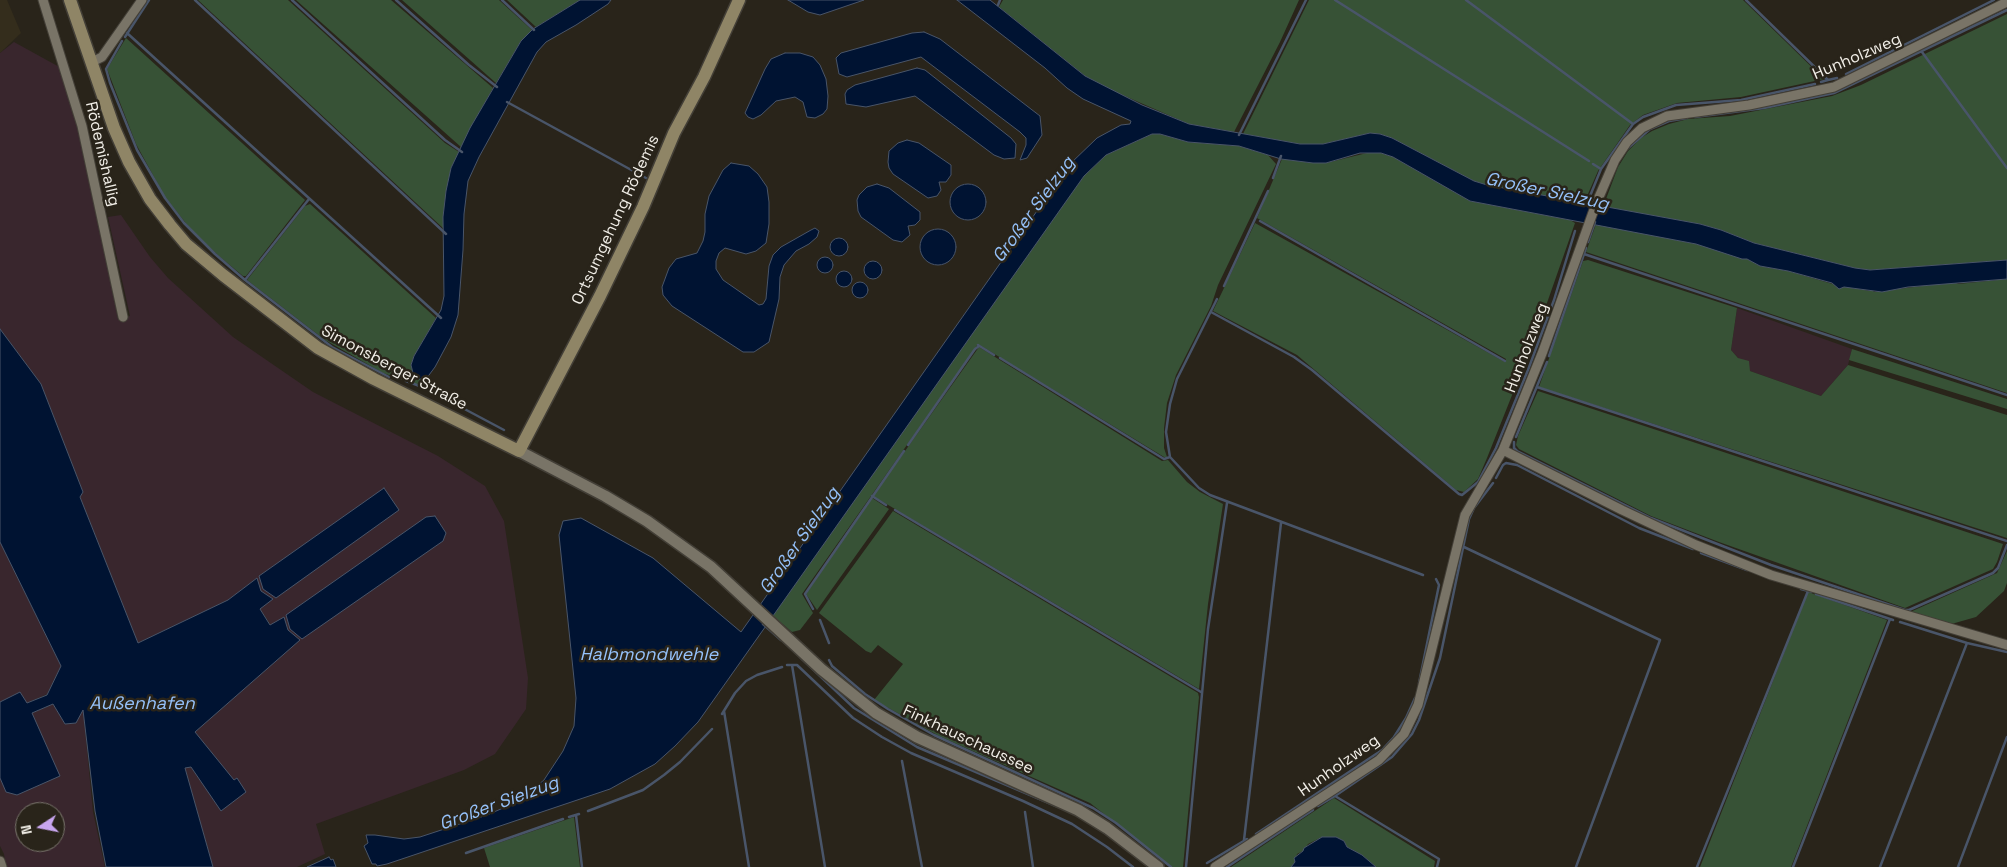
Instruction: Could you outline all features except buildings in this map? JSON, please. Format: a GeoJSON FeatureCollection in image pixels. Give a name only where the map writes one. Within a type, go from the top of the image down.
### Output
{"type":"FeatureCollection","features":[{"type":"Feature","properties":{"kind":"main road","name":"Simonsberger Straße"},"geometry":{"type":"LineString","coordinates":[[70,0],[114,128],[129,162],[150,199],[170,225],[202,258],[318,348],[374,379],[519,451]]}},
{"type":"Feature","properties":{"kind":"main road","name":"Ortsumgehung Rödemis"},"geometry":{"type":"LineString","coordinates":[[519,451],[613,271],[643,207],[674,132],[704,77],[739,0]]}},
{"type":"Feature","properties":{"kind":"street","name":"Rödemishallig"},"geometry":{"type":"LineString","coordinates":[[43,0],[82,126],[123,317]]}},
{"type":"Feature","properties":{"kind":"street"},"geometry":{"type":"LineString","coordinates":[[92,62],[102,57],[142,0]]}},
{"type":"Feature","properties":{"kind":"street","name":"Hunholzweg"},"geometry":{"type":"LineString","coordinates":[[1216,867],[1380,760],[1404,734],[1418,706],[1465,515],[1503,450],[1543,351],[1596,204],[1615,160],[1627,142],[1642,128],[1667,116],[1749,105],[1834,87],[2007,2]]}},
{"type":"Feature","properties":{"kind":"street"},"geometry":{"type":"LineString","coordinates":[[1503,450],[1688,541],[1771,575],[2007,645]]}},
{"type":"Feature","properties":{"kind":"street","name":"Simonsberger Straße"},"geometry":{"type":"LineString","coordinates":[[519,451],[647,521],[711,567],[750,602]]}},
{"type":"Feature","properties":{"kind":"street","name":"Finkhauschaussee"},"geometry":{"type":"LineString","coordinates":[[750,602],[828,674],[882,717],[916,737],[1078,810],[1107,828],[1158,867]]}},
{"type":"Feature","properties":{"kind":"street"},"geometry":{"type":"LineString","coordinates":[[0,861],[2,867]]}},
{"type":"Feature","properties":{"kind":"shaded area"},"geometry":{"type":"Polygon","coordinates":[[[0,0],[7,0],[21,33],[0,53],[0,0]]]}},
{"type":"Feature","properties":{"kind":"shaded area"},"geometry":{"type":"Polygon","coordinates":[[[14,42],[63,69],[80,130],[118,319],[130,316],[108,217],[121,215],[150,257],[168,278],[233,337],[313,392],[438,456],[485,486],[504,521],[528,678],[526,709],[495,754],[464,770],[316,824],[325,854],[297,867],[213,867],[185,768],[191,767],[221,811],[236,779],[234,781],[195,732],[300,640],[288,630],[284,617],[271,625],[260,609],[261,591],[257,578],[228,600],[138,643],[80,497],[83,492],[41,384],[0,329],[0,53],[14,42]]]}},
{"type":"Feature","properties":{"kind":"shaded area"},"geometry":{"type":"Polygon","coordinates":[[[1737,308],[1852,349],[1848,365],[1821,396],[1750,371],[1731,350],[1737,308]]]}},
{"type":"Feature","properties":{"kind":"shaded area"},"geometry":{"type":"Polygon","coordinates":[[[0,542],[61,666],[47,694],[27,703],[32,713],[53,704],[65,724],[76,723],[83,709],[93,812],[105,867],[6,867],[4,854],[0,846],[0,542]]]}},
{"type":"Feature","properties":{"kind":"green space"},"geometry":{"type":"Polygon","coordinates":[[[198,0],[288,0],[445,143],[459,152],[451,168],[443,217],[444,229],[198,0]]]}},
{"type":"Feature","properties":{"kind":"green space"},"geometry":{"type":"Polygon","coordinates":[[[296,0],[391,0],[493,88],[461,147],[296,0]]]}},
{"type":"Feature","properties":{"kind":"green space"},"geometry":{"type":"Polygon","coordinates":[[[402,0],[499,0],[532,30],[521,41],[496,83],[402,0]]]}},
{"type":"Feature","properties":{"kind":"green space"},"geometry":{"type":"Polygon","coordinates":[[[507,0],[580,0],[536,27],[507,0]]]}},
{"type":"Feature","properties":{"kind":"green space"},"geometry":{"type":"Polygon","coordinates":[[[1003,0],[1299,0],[1280,42],[1234,132],[1189,124],[1104,87],[1085,76],[999,7],[1003,0]]]}},
{"type":"Feature","properties":{"kind":"green space"},"geometry":{"type":"Polygon","coordinates":[[[1309,0],[1743,0],[1824,79],[1741,97],[1677,103],[1643,115],[1630,125],[1598,171],[1584,203],[1474,181],[1392,138],[1380,134],[1370,133],[1323,144],[1300,144],[1243,134],[1309,0]]]}},
{"type":"Feature","properties":{"kind":"green space"},"geometry":{"type":"Polygon","coordinates":[[[2007,14],[2007,260],[1870,270],[1754,243],[1700,224],[1603,207],[1618,167],[1628,151],[1641,138],[1652,131],[1688,119],[1730,116],[1832,96],[1861,85],[2007,14]]]}},
{"type":"Feature","properties":{"kind":"green space"},"geometry":{"type":"Polygon","coordinates":[[[126,38],[305,200],[246,276],[243,276],[220,257],[192,231],[165,197],[136,144],[107,69],[126,38]]]}},
{"type":"Feature","properties":{"kind":"green space"},"geometry":{"type":"Polygon","coordinates":[[[1152,134],[1160,134],[1188,142],[1239,146],[1268,155],[1276,164],[1218,285],[1211,306],[1176,375],[1167,403],[1164,428],[1164,448],[1167,457],[1164,457],[978,344],[802,594],[813,613],[800,630],[792,632],[772,615],[1068,197],[1083,177],[1106,155],[1152,134]]]}},
{"type":"Feature","properties":{"kind":"green space"},"geometry":{"type":"Polygon","coordinates":[[[1371,152],[1393,157],[1470,201],[1570,220],[1575,223],[1534,340],[1487,458],[1478,479],[1464,492],[1456,490],[1297,355],[1213,311],[1255,223],[1505,362],[1506,359],[1257,218],[1282,159],[1326,163],[1371,152]]]}},
{"type":"Feature","properties":{"kind":"green space"},"geometry":{"type":"Polygon","coordinates":[[[310,204],[436,318],[414,356],[411,365],[413,373],[419,379],[426,379],[420,386],[383,373],[325,340],[247,280],[305,206],[310,204]]]}},
{"type":"Feature","properties":{"kind":"green space"},"geometry":{"type":"Polygon","coordinates":[[[1596,224],[1696,244],[1747,259],[1760,266],[1788,271],[1836,285],[1872,290],[1874,292],[1954,282],[1958,284],[2007,279],[2007,393],[1586,252],[1596,224]]]}},
{"type":"Feature","properties":{"kind":"green space"},"geometry":{"type":"Polygon","coordinates":[[[1588,260],[1737,308],[1731,350],[1738,358],[1749,361],[1750,371],[1821,396],[1848,365],[2007,415],[2007,538],[1539,387],[1583,261],[1588,260]]]}},
{"type":"Feature","properties":{"kind":"green space"},"geometry":{"type":"Polygon","coordinates":[[[979,347],[1162,461],[1168,460],[1187,482],[1200,492],[1223,504],[1208,604],[1199,689],[873,496],[979,347]]]}},
{"type":"Feature","properties":{"kind":"green space"},"geometry":{"type":"Polygon","coordinates":[[[1852,349],[2007,399],[2007,409],[1849,360],[1852,349]]]}},
{"type":"Feature","properties":{"kind":"green space"},"geometry":{"type":"Polygon","coordinates":[[[1538,391],[2003,544],[1997,562],[1993,569],[1905,608],[1719,542],[1651,516],[1519,449],[1516,445],[1518,436],[1538,391]]]}},
{"type":"Feature","properties":{"kind":"green space"},"geometry":{"type":"Polygon","coordinates":[[[872,498],[889,509],[817,610],[806,594],[872,498]]]}},
{"type":"Feature","properties":{"kind":"green space"},"geometry":{"type":"Polygon","coordinates":[[[893,511],[1198,693],[1183,867],[1172,867],[1090,803],[939,736],[874,700],[903,664],[878,645],[871,653],[866,651],[819,613],[893,511]]]}},
{"type":"Feature","properties":{"kind":"green space"},"geometry":{"type":"Polygon","coordinates":[[[2007,551],[2007,583],[2004,591],[1976,617],[1948,625],[1908,613],[1997,573],[2007,551]]]}},
{"type":"Feature","properties":{"kind":"green space"},"geometry":{"type":"Polygon","coordinates":[[[1808,592],[1887,620],[1791,867],[1700,867],[1808,592]]]}},
{"type":"Feature","properties":{"kind":"green space"},"geometry":{"type":"Polygon","coordinates":[[[1334,798],[1435,861],[1434,867],[1376,867],[1362,855],[1347,847],[1344,841],[1336,837],[1322,837],[1308,844],[1303,851],[1297,854],[1295,862],[1291,867],[1231,867],[1334,798]]]}},
{"type":"Feature","properties":{"kind":"green space"},"geometry":{"type":"Polygon","coordinates":[[[574,817],[580,867],[490,867],[484,848],[574,817]]]}},
{"type":"Feature","properties":{"kind":"water"},"geometry":{"type":"Polygon","coordinates":[[[580,0],[611,0],[608,4],[576,25],[546,42],[537,52],[479,157],[468,181],[464,214],[458,315],[451,337],[435,367],[426,379],[419,379],[413,373],[411,365],[414,356],[441,310],[444,296],[443,217],[451,168],[470,128],[521,41],[533,29],[580,0]]]}},
{"type":"Feature","properties":{"kind":"water"},"geometry":{"type":"Polygon","coordinates":[[[788,0],[864,0],[820,15],[808,12],[788,0]]]}},
{"type":"Feature","properties":{"kind":"water","name":"Halbmondwehle"},"geometry":{"type":"Polygon","coordinates":[[[957,0],[990,0],[1085,76],[1142,105],[1189,124],[1300,144],[1323,144],[1370,133],[1380,134],[1392,138],[1474,181],[1487,185],[1700,224],[1754,243],[1855,268],[1870,270],[2007,260],[2007,279],[1908,287],[1882,292],[1844,287],[1839,289],[1832,283],[1788,271],[1760,266],[1747,259],[1696,244],[1470,201],[1393,157],[1381,153],[1360,153],[1326,163],[1313,163],[1281,159],[1239,146],[1188,142],[1160,134],[1152,134],[1106,155],[1084,176],[698,722],[675,746],[655,764],[610,789],[387,864],[377,866],[372,864],[364,846],[368,843],[366,835],[404,839],[420,837],[487,815],[517,802],[544,780],[563,751],[574,726],[576,698],[559,535],[563,521],[581,518],[653,558],[741,632],[1070,164],[1097,138],[1121,125],[1130,124],[1131,121],[1083,99],[1067,88],[1045,68],[957,0]]]}},
{"type":"Feature","properties":{"kind":"water"},"geometry":{"type":"Polygon","coordinates":[[[924,32],[940,39],[1040,116],[1042,135],[1027,158],[1020,160],[1026,145],[1026,138],[1020,132],[921,57],[847,77],[839,74],[836,58],[841,53],[912,33],[924,32]]]}},
{"type":"Feature","properties":{"kind":"water"},"geometry":{"type":"Polygon","coordinates":[[[785,53],[800,53],[813,57],[820,65],[826,79],[827,109],[823,114],[815,118],[807,117],[803,102],[795,97],[776,101],[761,115],[753,119],[748,117],[745,113],[765,69],[771,59],[785,53]]]}},
{"type":"Feature","properties":{"kind":"water"},"geometry":{"type":"Polygon","coordinates":[[[917,68],[925,70],[1011,138],[1016,144],[1015,158],[1004,159],[994,155],[915,96],[866,107],[846,104],[845,94],[847,90],[855,85],[917,68]]]}},
{"type":"Feature","properties":{"kind":"water"},"geometry":{"type":"Polygon","coordinates":[[[907,140],[919,143],[951,165],[951,175],[946,182],[939,182],[941,190],[937,196],[928,198],[893,174],[889,168],[889,151],[898,143],[907,140]]]}},
{"type":"Feature","properties":{"kind":"water"},"geometry":{"type":"Polygon","coordinates":[[[731,163],[749,166],[758,174],[767,187],[769,224],[766,243],[756,251],[746,254],[725,248],[719,253],[716,269],[723,280],[759,305],[763,304],[766,299],[769,266],[773,255],[781,247],[811,230],[815,228],[819,231],[817,237],[796,251],[784,265],[780,277],[779,299],[769,342],[754,352],[743,352],[672,306],[663,295],[662,287],[669,268],[676,259],[697,253],[705,232],[705,214],[709,196],[723,170],[731,163]]]}},
{"type":"Feature","properties":{"kind":"water"},"geometry":{"type":"Polygon","coordinates":[[[877,184],[889,188],[920,212],[920,220],[915,225],[908,226],[910,235],[902,242],[893,240],[861,217],[858,211],[857,200],[859,195],[867,187],[877,184]]]}},
{"type":"Feature","properties":{"kind":"water"},"geometry":{"type":"Polygon","coordinates":[[[968,184],[980,190],[986,202],[980,214],[968,220],[956,214],[950,202],[956,190],[968,184]]]}},
{"type":"Feature","properties":{"kind":"water"},"geometry":{"type":"Polygon","coordinates":[[[938,229],[950,235],[956,247],[950,259],[938,265],[926,259],[920,247],[926,235],[938,229]]]}},
{"type":"Feature","properties":{"kind":"water"},"geometry":{"type":"Polygon","coordinates":[[[839,238],[845,241],[848,247],[845,253],[839,256],[833,253],[830,247],[833,241],[839,238]]]}},
{"type":"Feature","properties":{"kind":"water"},"geometry":{"type":"Polygon","coordinates":[[[822,257],[828,257],[833,262],[831,271],[822,273],[817,268],[817,262],[822,257]]]}},
{"type":"Feature","properties":{"kind":"water"},"geometry":{"type":"Polygon","coordinates":[[[873,261],[879,264],[882,270],[879,276],[873,279],[867,276],[864,270],[867,264],[873,261]]]}},
{"type":"Feature","properties":{"kind":"water"},"geometry":{"type":"Polygon","coordinates":[[[841,271],[847,271],[852,276],[850,285],[841,287],[836,282],[836,276],[841,271]]]}},
{"type":"Feature","properties":{"kind":"water"},"geometry":{"type":"Polygon","coordinates":[[[857,282],[863,282],[868,287],[866,296],[857,298],[852,293],[852,287],[857,282]]]}},
{"type":"Feature","properties":{"kind":"water","name":"Außenhafen"},"geometry":{"type":"Polygon","coordinates":[[[0,329],[41,384],[83,492],[80,497],[138,643],[228,600],[257,578],[261,591],[273,599],[260,609],[270,625],[284,617],[288,630],[300,640],[195,732],[234,780],[237,778],[246,792],[221,811],[191,767],[185,768],[213,867],[106,867],[95,811],[83,710],[76,723],[65,724],[53,704],[32,713],[60,776],[17,795],[6,792],[0,778],[0,702],[20,692],[27,703],[47,695],[61,666],[0,542],[0,329]]]}},
{"type":"Feature","properties":{"kind":"water"},"geometry":{"type":"Polygon","coordinates":[[[384,488],[399,510],[276,598],[263,589],[259,576],[384,488]]]}},
{"type":"Feature","properties":{"kind":"water"},"geometry":{"type":"Polygon","coordinates":[[[435,516],[446,533],[443,541],[302,639],[290,629],[286,615],[426,517],[435,516]]]}},
{"type":"Feature","properties":{"kind":"water"},"geometry":{"type":"Polygon","coordinates":[[[1322,837],[1336,837],[1344,841],[1347,847],[1362,855],[1376,867],[1291,867],[1295,862],[1294,858],[1304,848],[1322,837]]]}},
{"type":"Feature","properties":{"kind":"water"},"geometry":{"type":"Polygon","coordinates":[[[329,857],[331,860],[333,859],[336,867],[307,867],[329,857]]]}},
{"type":"Feature","properties":{"kind":"waterway"},"geometry":{"type":"LineString","coordinates":[[125,37],[149,0]]}},
{"type":"Feature","properties":{"kind":"waterway"},"geometry":{"type":"LineString","coordinates":[[195,0],[446,234]]}},
{"type":"Feature","properties":{"kind":"waterway"},"geometry":{"type":"LineString","coordinates":[[292,0],[445,140],[462,152]]}},
{"type":"Feature","properties":{"kind":"waterway"},"geometry":{"type":"LineString","coordinates":[[396,0],[469,65],[497,87]]}},
{"type":"Feature","properties":{"kind":"waterway"},"geometry":{"type":"LineString","coordinates":[[502,0],[534,30]]}},
{"type":"Feature","properties":{"kind":"waterway"},"geometry":{"type":"LineString","coordinates":[[998,5],[1000,0]]}},
{"type":"Feature","properties":{"kind":"waterway"},"geometry":{"type":"LineString","coordinates":[[1239,135],[1306,0]]}},
{"type":"Feature","properties":{"kind":"waterway"},"geometry":{"type":"LineString","coordinates":[[1335,0],[1589,161]]}},
{"type":"Feature","properties":{"kind":"waterway"},"geometry":{"type":"LineString","coordinates":[[1466,0],[1633,124]]}},
{"type":"Feature","properties":{"kind":"waterway"},"geometry":{"type":"LineString","coordinates":[[1746,0],[1828,80],[1837,78]]}},
{"type":"Feature","properties":{"kind":"waterway"},"geometry":{"type":"LineString","coordinates":[[1846,74],[1994,0]]}},
{"type":"Feature","properties":{"kind":"waterway"},"geometry":{"type":"LineString","coordinates":[[1695,117],[1764,108],[1834,93],[2007,10]]}},
{"type":"Feature","properties":{"kind":"waterway"},"geometry":{"type":"LineString","coordinates":[[127,33],[441,318]]}},
{"type":"Feature","properties":{"kind":"waterway"},"geometry":{"type":"LineString","coordinates":[[122,41],[106,69],[110,83],[137,150],[165,198],[184,223],[245,280],[332,347],[389,377]]}},
{"type":"Feature","properties":{"kind":"waterway"},"geometry":{"type":"LineString","coordinates":[[1922,52],[2007,168]]}},
{"type":"Feature","properties":{"kind":"waterway"},"geometry":{"type":"LineString","coordinates":[[1821,82],[1828,80]]}},
{"type":"Feature","properties":{"kind":"waterway","name":"Großer Sielzug"},"geometry":{"type":"LineString","coordinates":[[1588,201],[1601,169],[1633,124],[1643,117],[1676,105],[1741,100],[1815,84]]}},
{"type":"Feature","properties":{"kind":"waterway"},"geometry":{"type":"LineString","coordinates":[[507,102],[646,178]]}},
{"type":"Feature","properties":{"kind":"waterway"},"geometry":{"type":"LineString","coordinates":[[1627,149],[1650,129],[1669,121],[1687,118]]}},
{"type":"Feature","properties":{"kind":"waterway"},"geometry":{"type":"LineString","coordinates":[[1273,178],[1281,156]]}},
{"type":"Feature","properties":{"kind":"waterway"},"geometry":{"type":"LineString","coordinates":[[1593,164],[1601,169]]}},
{"type":"Feature","properties":{"kind":"waterway"},"geometry":{"type":"LineString","coordinates":[[1224,286],[1268,191]]}},
{"type":"Feature","properties":{"kind":"waterway"},"geometry":{"type":"LineString","coordinates":[[245,280],[309,199]]}},
{"type":"Feature","properties":{"kind":"waterway","name":"Großer Sielzug"},"geometry":{"type":"LineString","coordinates":[[1599,210],[1603,199]]}},
{"type":"Feature","properties":{"kind":"waterway"},"geometry":{"type":"LineString","coordinates":[[1260,221],[1505,361]]}},
{"type":"Feature","properties":{"kind":"waterway","name":"Großer Sielzug"},"geometry":{"type":"LineString","coordinates":[[1588,242],[1595,222]]}},
{"type":"Feature","properties":{"kind":"waterway"},"geometry":{"type":"LineString","coordinates":[[1211,312],[1294,357],[1312,370],[1462,495],[1478,482],[1496,448],[1554,300],[1575,231]]}},
{"type":"Feature","properties":{"kind":"waterway"},"geometry":{"type":"LineString","coordinates":[[1549,356],[1586,248]]}},
{"type":"Feature","properties":{"kind":"waterway"},"geometry":{"type":"LineString","coordinates":[[1584,254],[2007,395]]}},
{"type":"Feature","properties":{"kind":"waterway"},"geometry":{"type":"LineString","coordinates":[[1217,299],[1177,379],[1170,404],[1166,432],[1170,457],[1199,488],[1210,495],[1423,575]]}},
{"type":"Feature","properties":{"kind":"waterway"},"geometry":{"type":"LineString","coordinates":[[978,345],[994,355]]}},
{"type":"Feature","properties":{"kind":"waterway"},"geometry":{"type":"LineString","coordinates":[[908,445],[975,349],[979,346]]}},
{"type":"Feature","properties":{"kind":"waterway"},"geometry":{"type":"LineString","coordinates":[[1000,358],[1164,459],[1170,457]]}},
{"type":"Feature","properties":{"kind":"waterway"},"geometry":{"type":"LineString","coordinates":[[1516,437],[1547,362]]}},
{"type":"Feature","properties":{"kind":"waterway"},"geometry":{"type":"LineString","coordinates":[[406,381],[425,388],[504,430]]}},
{"type":"Feature","properties":{"kind":"waterway"},"geometry":{"type":"LineString","coordinates":[[1537,387],[2007,541]]}},
{"type":"Feature","properties":{"kind":"waterway"},"geometry":{"type":"LineString","coordinates":[[1514,442],[1514,448],[1517,451],[1651,518],[1771,565],[1905,610],[1909,610],[1993,573],[1998,568],[2007,545]]}},
{"type":"Feature","properties":{"kind":"waterway"},"geometry":{"type":"LineString","coordinates":[[805,594],[904,451]]}},
{"type":"Feature","properties":{"kind":"waterway"},"geometry":{"type":"LineString","coordinates":[[1496,478],[1506,463],[1517,465],[1639,528],[1693,549]]}},
{"type":"Feature","properties":{"kind":"waterway"},"geometry":{"type":"LineString","coordinates":[[1335,796],[1392,757],[1412,734],[1419,720],[1440,658],[1469,519],[1474,508],[1493,483]]}},
{"type":"Feature","properties":{"kind":"waterway"},"geometry":{"type":"LineString","coordinates":[[872,496],[886,505]]}},
{"type":"Feature","properties":{"kind":"waterway"},"geometry":{"type":"LineString","coordinates":[[1186,867],[1208,629],[1227,503]]}},
{"type":"Feature","properties":{"kind":"waterway"},"geometry":{"type":"LineString","coordinates":[[895,510],[1201,692]]}},
{"type":"Feature","properties":{"kind":"waterway"},"geometry":{"type":"LineString","coordinates":[[1244,840],[1281,523]]}},
{"type":"Feature","properties":{"kind":"waterway"},"geometry":{"type":"LineString","coordinates":[[1464,547],[1660,640],[1576,867]]}},
{"type":"Feature","properties":{"kind":"waterway"},"geometry":{"type":"LineString","coordinates":[[1701,553],[1747,570]]}},
{"type":"Feature","properties":{"kind":"waterway"},"geometry":{"type":"LineString","coordinates":[[1419,683],[1439,585],[1436,579]]}},
{"type":"Feature","properties":{"kind":"waterway"},"geometry":{"type":"LineString","coordinates":[[1801,589],[1812,592]]}},
{"type":"Feature","properties":{"kind":"waterway"},"geometry":{"type":"LineString","coordinates":[[1697,867],[1808,591]]}},
{"type":"Feature","properties":{"kind":"waterway"},"geometry":{"type":"LineString","coordinates":[[805,594],[813,609]]}},
{"type":"Feature","properties":{"kind":"waterway"},"geometry":{"type":"LineString","coordinates":[[1816,594],[1893,620]]}},
{"type":"Feature","properties":{"kind":"waterway"},"geometry":{"type":"LineString","coordinates":[[1793,867],[1890,619]]}},
{"type":"Feature","properties":{"kind":"waterway"},"geometry":{"type":"LineString","coordinates":[[820,620],[829,643]]}},
{"type":"Feature","properties":{"kind":"waterway"},"geometry":{"type":"LineString","coordinates":[[1900,622],[1967,643],[2007,652]]}},
{"type":"Feature","properties":{"kind":"waterway"},"geometry":{"type":"LineString","coordinates":[[763,624],[781,640]]}},
{"type":"Feature","properties":{"kind":"waterway"},"geometry":{"type":"LineString","coordinates":[[1880,867],[1967,643]]}},
{"type":"Feature","properties":{"kind":"waterway"},"geometry":{"type":"LineString","coordinates":[[801,658],[854,708],[917,747],[1056,806]]}},
{"type":"Feature","properties":{"kind":"waterway"},"geometry":{"type":"LineString","coordinates":[[829,660],[832,666],[865,694],[888,709],[934,735],[1093,808],[1116,823],[1171,867]]}},
{"type":"Feature","properties":{"kind":"waterway"},"geometry":{"type":"LineString","coordinates":[[787,665],[797,665],[853,718],[882,737],[911,753],[1072,824],[1133,867]]}},
{"type":"Feature","properties":{"kind":"waterway"},"geometry":{"type":"LineString","coordinates":[[792,665],[825,867]]}},
{"type":"Feature","properties":{"kind":"waterway"},"geometry":{"type":"LineString","coordinates":[[722,714],[735,693],[746,681],[757,675],[782,667]]}},
{"type":"Feature","properties":{"kind":"waterway"},"geometry":{"type":"LineString","coordinates":[[1256,834],[1382,750],[1394,737],[1406,718],[1415,698]]}},
{"type":"Feature","properties":{"kind":"waterway"},"geometry":{"type":"LineString","coordinates":[[724,711],[749,867]]}},
{"type":"Feature","properties":{"kind":"waterway"},"geometry":{"type":"LineString","coordinates":[[588,811],[643,790],[680,762],[712,729]]}},
{"type":"Feature","properties":{"kind":"waterway"},"geometry":{"type":"LineString","coordinates":[[1958,867],[2007,737]]}},
{"type":"Feature","properties":{"kind":"waterway"},"geometry":{"type":"LineString","coordinates":[[902,761],[922,867]]}},
{"type":"Feature","properties":{"kind":"waterway"},"geometry":{"type":"LineString","coordinates":[[1318,806],[1335,796],[1439,859],[1437,867]]}},
{"type":"Feature","properties":{"kind":"waterway"},"geometry":{"type":"LineString","coordinates":[[1227,867],[1313,810]]}},
{"type":"Feature","properties":{"kind":"waterway"},"geometry":{"type":"LineString","coordinates":[[1025,812],[1033,867]]}},
{"type":"Feature","properties":{"kind":"waterway"},"geometry":{"type":"LineString","coordinates":[[569,817],[579,814]]}},
{"type":"Feature","properties":{"kind":"waterway"},"geometry":{"type":"LineString","coordinates":[[576,815],[582,867]]}},
{"type":"Feature","properties":{"kind":"waterway"},"geometry":{"type":"LineString","coordinates":[[466,853],[563,819]]}},
{"type":"Feature","properties":{"kind":"waterway"},"geometry":{"type":"LineString","coordinates":[[1207,863],[1247,839]]}}]}
